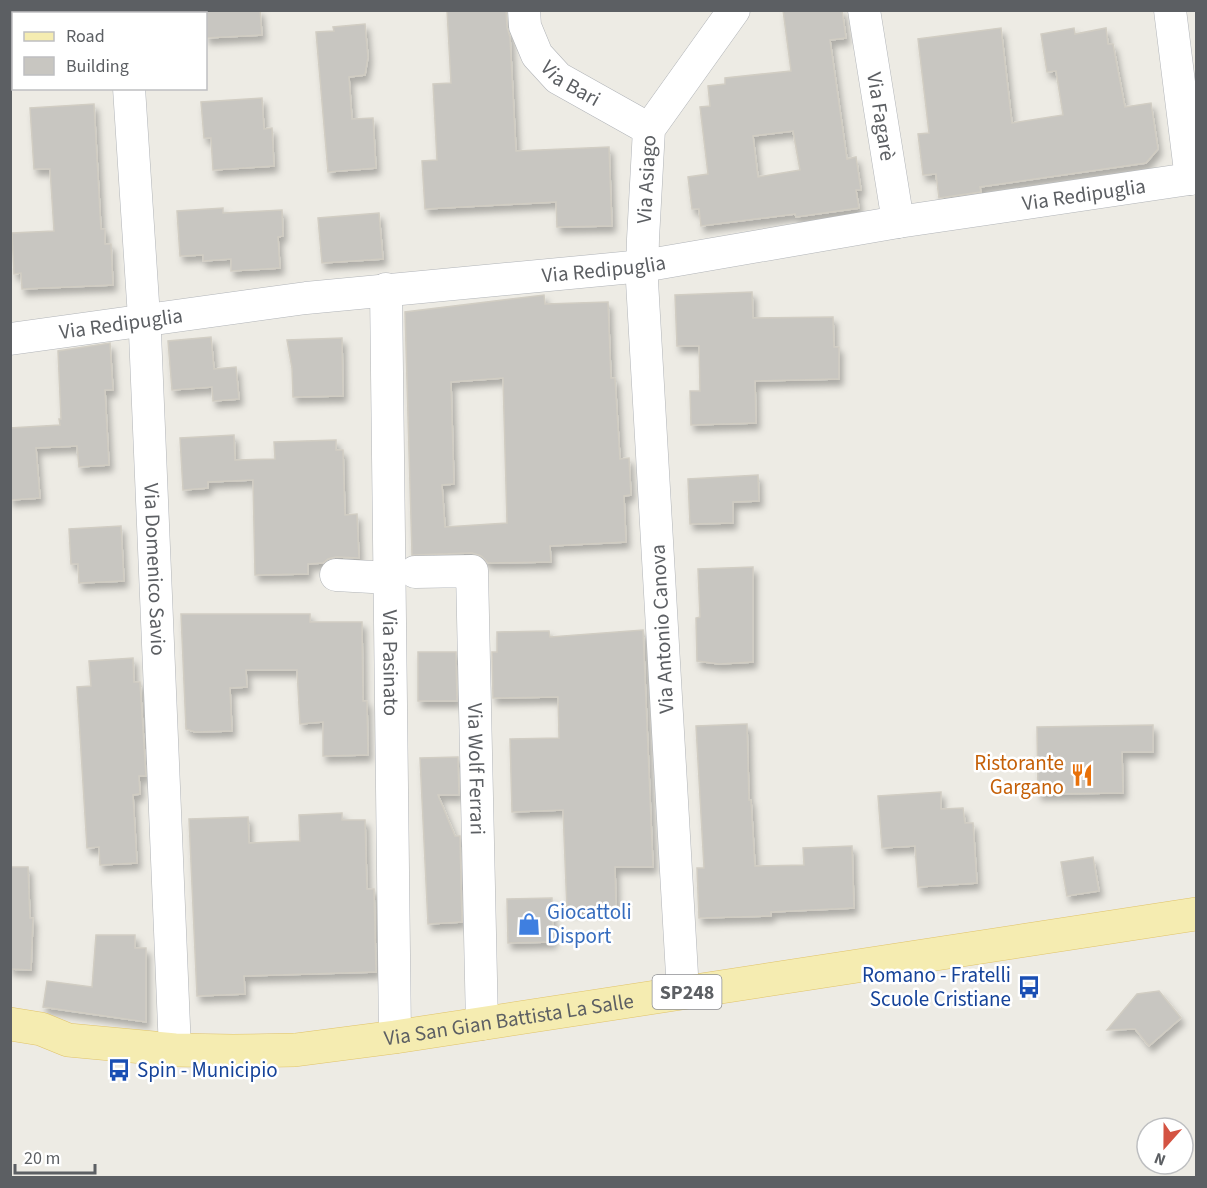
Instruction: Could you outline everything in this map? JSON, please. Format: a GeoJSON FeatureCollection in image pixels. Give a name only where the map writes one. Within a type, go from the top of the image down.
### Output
{"type":"FeatureCollection","features":[{"type":"Feature","properties":{"kind":"main road","name":"Via San Gian Battista La Salle"},"geometry":{"type":"LineString","coordinates":[[10,1024],[41,1029],[68,1040],[175,1050],[295,1050],[482,1024],[1197,914]]}},
{"type":"Feature","properties":{"kind":"main road","name":"Via San Gian Battista La Salle"},"geometry":{"type":"LineString","coordinates":[[10,1044],[39,1046],[68,1040]]}},
{"type":"Feature","properties":{"kind":"street","name":"Via Bari"},"geometry":{"type":"LineString","coordinates":[[524,10],[525,26],[537,55],[558,78],[649,129]]}},
{"type":"Feature","properties":{"kind":"street","name":"Via Asiago"},"geometry":{"type":"LineString","coordinates":[[643,266],[649,129],[734,10]]}},
{"type":"Feature","properties":{"kind":"street","name":"Via Fagarè"},"geometry":{"type":"LineString","coordinates":[[864,10],[898,222]]}},
{"type":"Feature","properties":{"kind":"street"},"geometry":{"type":"LineString","coordinates":[[1170,10],[1194,179]]}},
{"type":"Feature","properties":{"kind":"street","name":"Via Domenico Savio"},"geometry":{"type":"LineString","coordinates":[[129,90],[145,320],[175,1050]]}},
{"type":"Feature","properties":{"kind":"street","name":"Via Redipuglia"},"geometry":{"type":"LineString","coordinates":[[10,339],[386,289],[643,266],[898,222],[1194,179]]}},
{"type":"Feature","properties":{"kind":"street","name":"Via Antonio Canova"},"geometry":{"type":"LineString","coordinates":[[643,266],[683,992]]}},
{"type":"Feature","properties":{"kind":"street","name":"Via Pasinato"},"geometry":{"type":"LineString","coordinates":[[386,289],[402,575],[395,1037]]}},
{"type":"Feature","properties":{"kind":"street","name":"Via Wolf Ferrari"},"geometry":{"type":"LineString","coordinates":[[402,575],[472,571],[482,1024]]}},
{"type":"Feature","properties":{"kind":"street"},"geometry":{"type":"LineString","coordinates":[[336,575],[402,575]]}},
{"type":"Feature","properties":{"kind":"building"},"geometry":{"type":"Polygon","coordinates":[[[206,10],[260,10],[262,35],[207,38],[206,10]]]}},
{"type":"Feature","properties":{"kind":"building"},"geometry":{"type":"Polygon","coordinates":[[[447,10],[506,10],[510,37],[516,151],[609,147],[612,226],[557,227],[556,202],[425,209],[422,161],[437,160],[433,84],[451,83],[447,10]]]}},
{"type":"Feature","properties":{"kind":"building"},"geometry":{"type":"Polygon","coordinates":[[[783,10],[842,10],[846,38],[830,40],[847,159],[856,157],[861,190],[856,190],[859,208],[796,217],[795,214],[701,226],[699,209],[692,209],[688,177],[708,174],[700,107],[710,106],[708,86],[725,84],[725,78],[791,71],[783,10]],[[793,131],[753,136],[758,177],[800,170],[793,131]]]}},
{"type":"Feature","properties":{"kind":"building"},"geometry":{"type":"Polygon","coordinates":[[[365,24],[368,57],[365,75],[349,77],[352,119],[373,118],[376,168],[328,172],[316,32],[334,31],[333,27],[365,24]]]}},
{"type":"Feature","properties":{"kind":"building"},"geometry":{"type":"Polygon","coordinates":[[[1001,28],[1012,123],[1063,115],[1056,71],[1047,72],[1041,34],[1074,28],[1075,34],[1106,28],[1108,44],[1113,44],[1125,107],[1151,103],[1158,149],[1146,163],[980,187],[981,192],[939,198],[936,174],[923,175],[918,134],[929,133],[918,39],[1001,28]]]}},
{"type":"Feature","properties":{"kind":"building"},"geometry":{"type":"Polygon","coordinates":[[[262,98],[264,129],[272,128],[274,166],[213,170],[211,138],[204,138],[201,102],[262,98]]]}},
{"type":"Feature","properties":{"kind":"building"},"geometry":{"type":"Polygon","coordinates":[[[94,104],[101,229],[105,229],[105,244],[111,244],[113,285],[22,289],[21,273],[14,274],[12,233],[54,231],[50,169],[34,169],[30,108],[94,104]]]}},
{"type":"Feature","properties":{"kind":"building"},"geometry":{"type":"Polygon","coordinates":[[[223,208],[223,213],[282,210],[283,236],[278,237],[280,268],[231,271],[231,259],[203,261],[203,255],[180,256],[177,211],[223,208]]]}},
{"type":"Feature","properties":{"kind":"building"},"geometry":{"type":"Polygon","coordinates":[[[379,213],[383,259],[322,263],[318,218],[379,213]]]}},
{"type":"Feature","properties":{"kind":"building"},"geometry":{"type":"Polygon","coordinates":[[[752,292],[753,318],[833,317],[834,347],[839,347],[839,379],[755,381],[756,423],[691,425],[690,391],[700,391],[699,346],[677,346],[675,295],[752,292]]]}},
{"type":"Feature","properties":{"kind":"building"},"geometry":{"type":"Polygon","coordinates":[[[544,295],[545,304],[608,302],[611,378],[615,378],[620,459],[629,458],[631,495],[624,496],[626,542],[550,546],[551,562],[488,563],[481,556],[472,553],[412,555],[405,312],[544,295]],[[503,378],[451,382],[454,484],[442,485],[445,527],[507,523],[503,378]]]}},
{"type":"Feature","properties":{"kind":"building"},"geometry":{"type":"Polygon","coordinates":[[[211,337],[214,369],[236,367],[239,399],[213,401],[212,387],[172,390],[168,341],[211,337]]]}},
{"type":"Feature","properties":{"kind":"building"},"geometry":{"type":"Polygon","coordinates":[[[342,338],[343,396],[293,397],[292,368],[287,340],[342,338]]]}},
{"type":"Feature","properties":{"kind":"building"},"geometry":{"type":"Polygon","coordinates":[[[110,343],[113,390],[105,390],[109,465],[79,467],[77,446],[36,448],[40,498],[10,500],[10,428],[60,425],[58,351],[110,343]]]}},
{"type":"Feature","properties":{"kind":"building"},"geometry":{"type":"Polygon","coordinates":[[[234,435],[235,460],[275,459],[274,442],[336,440],[336,450],[343,450],[345,515],[357,514],[359,558],[336,557],[323,563],[308,564],[308,574],[255,575],[253,480],[208,482],[208,488],[183,490],[180,438],[234,435]]]}},
{"type":"Feature","properties":{"kind":"building"},"geometry":{"type":"Polygon","coordinates":[[[758,475],[759,501],[733,502],[733,523],[690,524],[688,479],[758,475]]]}},
{"type":"Feature","properties":{"kind":"building"},"geometry":{"type":"Polygon","coordinates":[[[121,526],[124,581],[79,583],[78,564],[71,564],[69,529],[121,526]]]}},
{"type":"Feature","properties":{"kind":"building"},"geometry":{"type":"Polygon","coordinates":[[[753,567],[753,662],[719,664],[697,661],[696,618],[700,617],[698,569],[753,567]]]}},
{"type":"Feature","properties":{"kind":"building"},"geometry":{"type":"Polygon","coordinates":[[[181,614],[310,614],[310,622],[362,622],[363,701],[367,701],[368,755],[323,756],[323,722],[300,724],[297,670],[246,670],[247,687],[230,688],[232,731],[195,732],[186,729],[181,614]]]}},
{"type":"Feature","properties":{"kind":"building"},"geometry":{"type":"Polygon","coordinates":[[[643,630],[653,867],[615,867],[616,908],[567,910],[563,810],[512,812],[510,739],[559,738],[558,697],[493,698],[492,652],[497,652],[497,632],[549,631],[550,637],[643,630]]]}},
{"type":"Feature","properties":{"kind":"building"},"geometry":{"type":"Polygon","coordinates":[[[418,652],[456,652],[457,701],[418,701],[418,652]]]}},
{"type":"Feature","properties":{"kind":"building"},"geometry":{"type":"Polygon","coordinates":[[[133,658],[134,682],[140,682],[146,776],[139,776],[140,794],[133,795],[137,863],[100,865],[99,847],[87,848],[77,687],[91,686],[89,661],[133,658]]]}},
{"type":"Feature","properties":{"kind":"building"},"geometry":{"type":"Polygon","coordinates":[[[747,724],[749,800],[751,800],[755,866],[804,865],[803,848],[852,846],[854,908],[771,912],[771,916],[699,918],[697,868],[704,868],[696,726],[747,724]]]}},
{"type":"Feature","properties":{"kind":"building"},"geometry":{"type":"Polygon","coordinates":[[[1153,725],[1153,752],[1122,752],[1123,793],[1038,794],[1037,727],[1153,725]]]}},
{"type":"Feature","properties":{"kind":"building"},"geometry":{"type":"Polygon","coordinates":[[[458,757],[459,795],[438,795],[455,836],[460,836],[462,922],[428,924],[420,758],[458,757]]]}},
{"type":"Feature","properties":{"kind":"building"},"geometry":{"type":"Polygon","coordinates":[[[941,792],[941,809],[963,808],[965,823],[973,823],[977,883],[918,887],[915,846],[882,848],[878,796],[941,792]]]}},
{"type":"Feature","properties":{"kind":"building"},"geometry":{"type":"Polygon","coordinates":[[[342,813],[342,820],[365,820],[367,889],[374,889],[376,972],[244,976],[245,994],[197,996],[189,819],[248,817],[249,843],[300,841],[299,815],[342,813]]]}},
{"type":"Feature","properties":{"kind":"building"},"geometry":{"type":"Polygon","coordinates":[[[1093,857],[1099,891],[1067,896],[1061,862],[1093,857]]]}},
{"type":"Feature","properties":{"kind":"building"},"geometry":{"type":"Polygon","coordinates":[[[10,867],[28,867],[30,918],[33,918],[31,970],[10,969],[10,867]]]}},
{"type":"Feature","properties":{"kind":"building"},"geometry":{"type":"Polygon","coordinates":[[[552,898],[553,942],[508,943],[507,899],[552,898]]]}},
{"type":"Feature","properties":{"kind":"building"},"geometry":{"type":"Polygon","coordinates":[[[96,935],[135,935],[135,948],[146,948],[146,1022],[43,1007],[47,981],[92,987],[96,935]]]}},
{"type":"Feature","properties":{"kind":"building"},"geometry":{"type":"Polygon","coordinates":[[[1159,991],[1181,1018],[1149,1046],[1135,1029],[1107,1030],[1137,994],[1159,991]]]}},
{"type":"Feature","properties":{"kind":"place","name":"Ristorante Gargano"},"geometry":{"type":"Point","coordinates":[1082,775]}},
{"type":"Feature","properties":{"kind":"place","name":"Giocattoli Disport"},"geometry":{"type":"Point","coordinates":[529,924]}},
{"type":"Feature","properties":{"kind":"place","name":"Romano - Fratelli Scuole Cristiane"},"geometry":{"type":"Point","coordinates":[1029,987]}},
{"type":"Feature","properties":{"kind":"place","name":"Spin - Municipio"},"geometry":{"type":"Point","coordinates":[119,1070]}}]}
